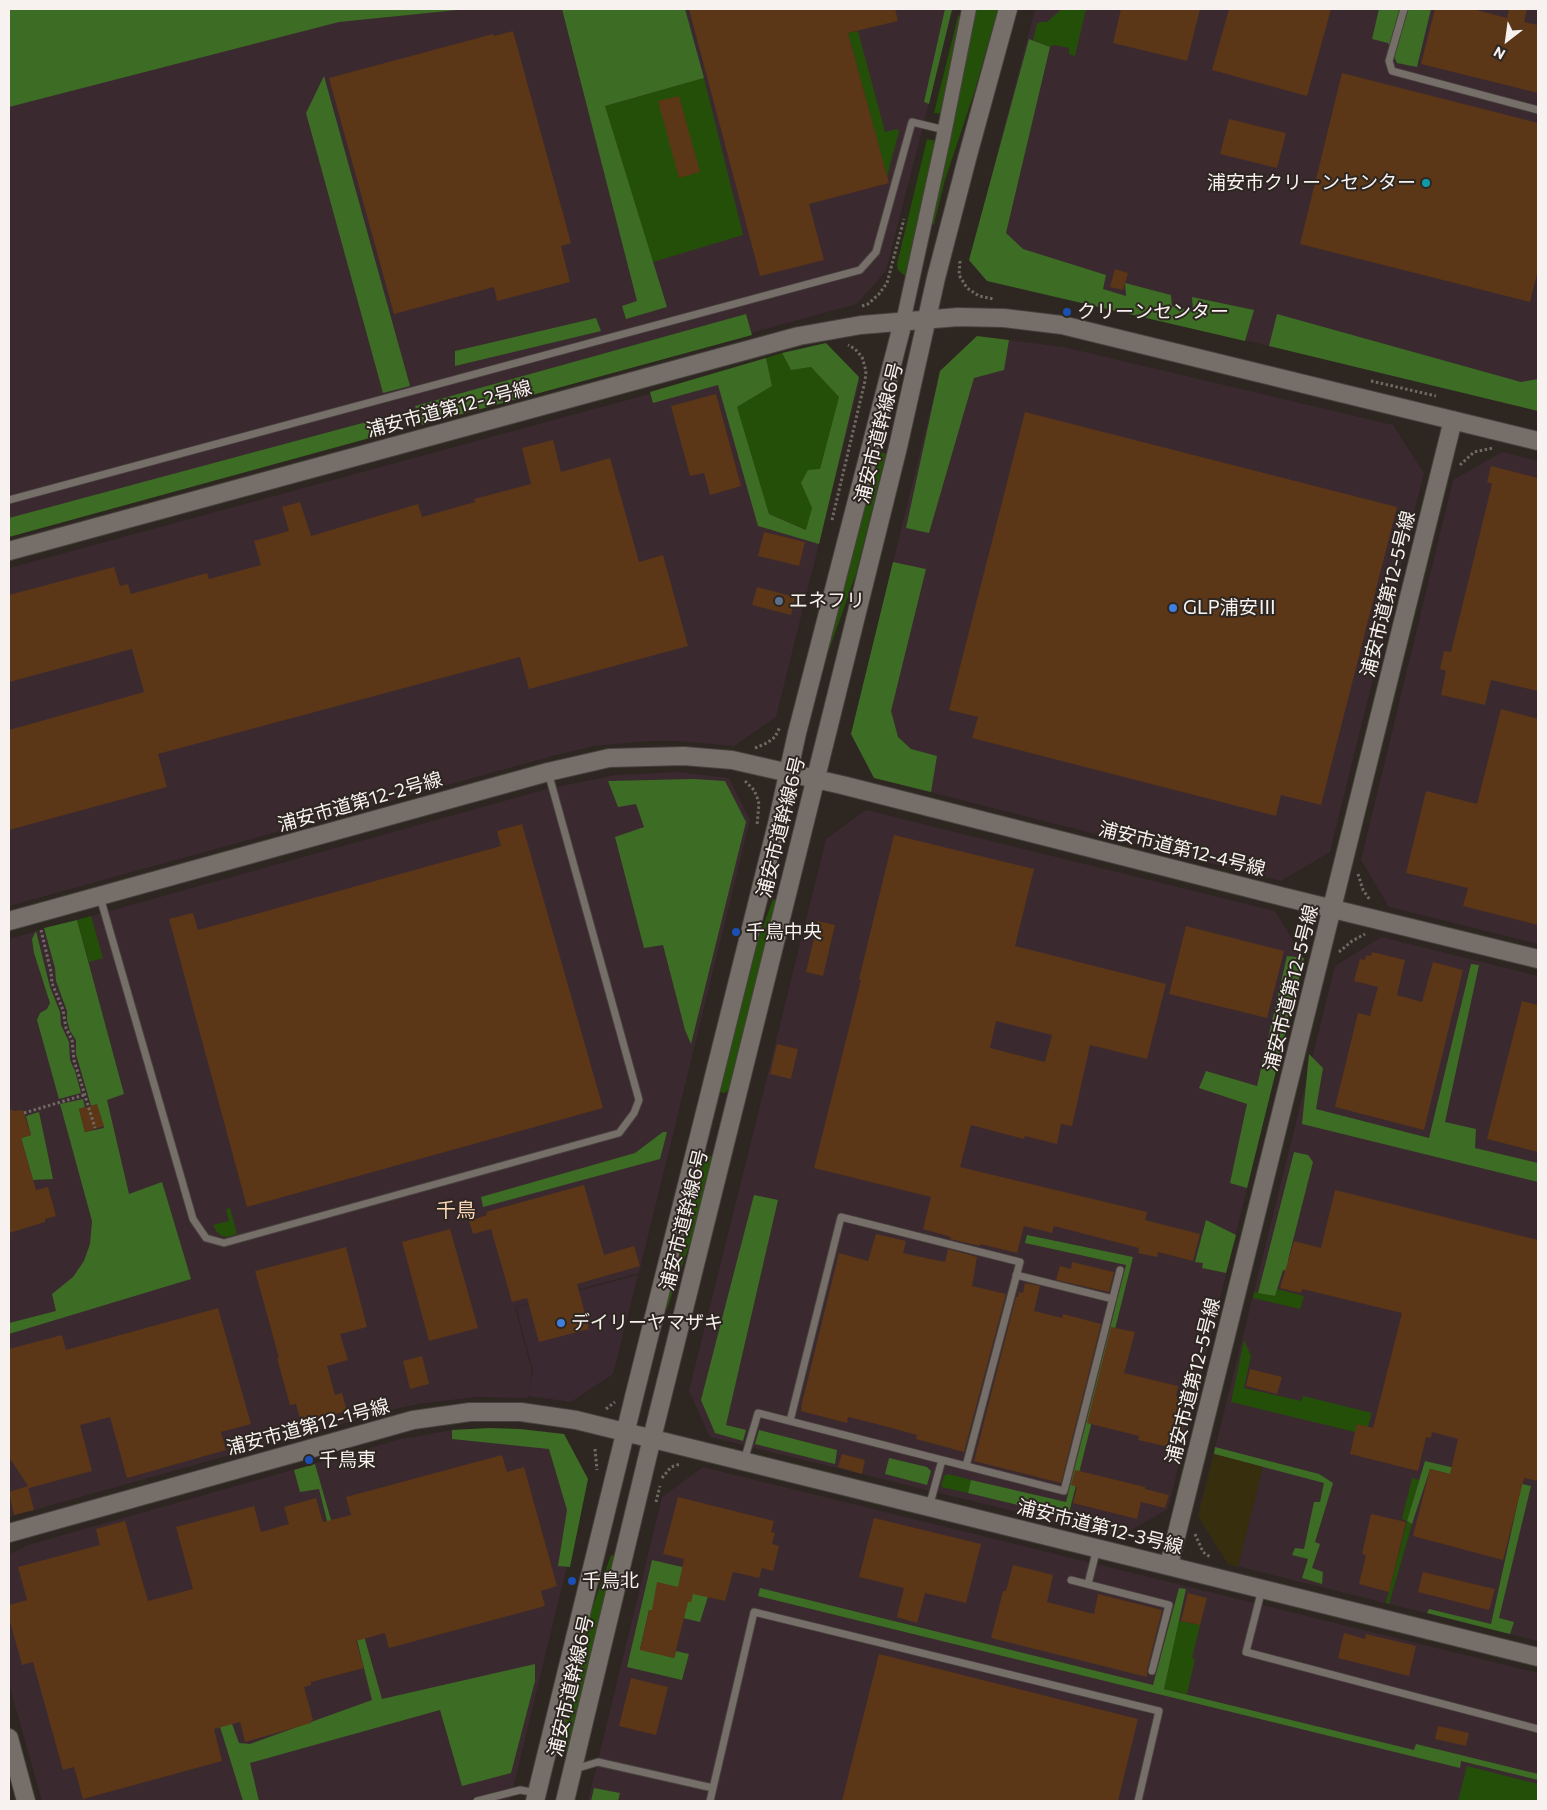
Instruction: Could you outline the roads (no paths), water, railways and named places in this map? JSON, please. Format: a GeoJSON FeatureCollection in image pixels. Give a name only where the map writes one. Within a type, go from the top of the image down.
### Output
{"type":"FeatureCollection","features":[{"type":"Feature","properties":{"kind":"street","name":"浦安市道幹線6号"},"geometry":{"type":"LineString","coordinates":[[536,1798],[625,1432],[777,824],[799,723],[903,322],[969,9]]}},
{"type":"Feature","properties":{"kind":"street","name":"浦安市道幹線6号"},"geometry":{"type":"LineString","coordinates":[[565,1801],[652,1438],[898,447],[965,164],[1008,9]]}},
{"type":"Feature","properties":{"kind":"street","name":"浦安市道第12-2号線"},"geometry":{"type":"LineString","coordinates":[[9,551],[799,336],[836,328],[958,317],[1004,318],[1062,325],[1538,441]]}},
{"type":"Feature","properties":{"kind":"street","name":"浦安市道第12-5号線"},"geometry":{"type":"LineString","coordinates":[[1170,1566],[1453,420]]}},
{"type":"Feature","properties":{"kind":"street","name":"浦安市道第12-2号線"},"geometry":{"type":"LineString","coordinates":[[9,921],[548,772],[609,758],[660,755],[732,760],[815,780]]}},
{"type":"Feature","properties":{"kind":"street","name":"浦安市道第12-4号線"},"geometry":{"type":"LineString","coordinates":[[815,780],[842,785],[1538,959]]}},
{"type":"Feature","properties":{"kind":"street","name":"浦安市道第12-1号線"},"geometry":{"type":"LineString","coordinates":[[9,1533],[388,1426],[444,1415],[480,1412],[520,1412],[576,1420],[652,1438]]}},
{"type":"Feature","properties":{"kind":"street","name":"浦安市道第12-3号線"},"geometry":{"type":"LineString","coordinates":[[652,1438],[1538,1657]]}},
{"type":"Feature","properties":{"kind":"street"},"geometry":{"type":"LineString","coordinates":[[9,1738],[26,1801]]}},
{"type":"Feature","properties":{"kind":"street"},"geometry":{"type":"LineString","coordinates":[[536,1798],[556,1780],[572,1770]]}},
{"type":"Feature","properties":{"kind":"lane"},"geometry":{"type":"LineString","coordinates":[[1404,9],[1389,61],[1392,71],[1538,110]]}},
{"type":"Feature","properties":{"kind":"lane"},"geometry":{"type":"LineString","coordinates":[[9,500],[860,270],[876,252],[912,122],[945,130]]}},
{"type":"Feature","properties":{"kind":"lane"},"geometry":{"type":"LineString","coordinates":[[100,896],[193,1219],[206,1238],[224,1243],[618,1133],[634,1113],[639,1100],[548,772]]}},
{"type":"Feature","properties":{"kind":"lane"},"geometry":{"type":"LineString","coordinates":[[790,1421],[841,1217],[1020,1262],[966,1466]]}},
{"type":"Feature","properties":{"kind":"lane"},"geometry":{"type":"LineString","coordinates":[[744,1461],[758,1413],[1064,1491],[1120,1270]]}},
{"type":"Feature","properties":{"kind":"lane"},"geometry":{"type":"LineString","coordinates":[[1016,1276],[1113,1299]]}},
{"type":"Feature","properties":{"kind":"lane"},"geometry":{"type":"LineString","coordinates":[[929,1507],[942,1460]]}},
{"type":"Feature","properties":{"kind":"lane"},"geometry":{"type":"LineString","coordinates":[[1088,1584],[1097,1548]]}},
{"type":"Feature","properties":{"kind":"lane"},"geometry":{"type":"LineString","coordinates":[[1071,1580],[1169,1605],[1152,1670]]}},
{"type":"Feature","properties":{"kind":"lane"},"geometry":{"type":"LineString","coordinates":[[1262,1588],[1246,1652],[1538,1729]]}},
{"type":"Feature","properties":{"kind":"lane"},"geometry":{"type":"LineString","coordinates":[[710,1801],[754,1612],[1160,1711],[1138,1801]]}},
{"type":"Feature","properties":{"kind":"lane"},"geometry":{"type":"LineString","coordinates":[[572,1770],[598,1762],[713,1788]]}},
{"type":"Feature","properties":{"kind":"lane"},"geometry":{"type":"LineString","coordinates":[[477,1801],[520,1790],[536,1798]]}},
{"type":"Feature","properties":{"kind":"place","name":"浦安市クリーンセンター"},"geometry":{"type":"Point","coordinates":[1426,183]}},
{"type":"Feature","properties":{"kind":"place","name":"クリーンセンター"},"geometry":{"type":"Point","coordinates":[1067,312]}},
{"type":"Feature","properties":{"kind":"place","name":"エネフリ"},"geometry":{"type":"Point","coordinates":[779,601]}},
{"type":"Feature","properties":{"kind":"place","name":"GLP浦安Ⅲ"},"geometry":{"type":"Point","coordinates":[1173,608]}},
{"type":"Feature","properties":{"kind":"place","name":"千鳥中央"},"geometry":{"type":"Point","coordinates":[736,932]}},
{"type":"Feature","properties":{"kind":"place","name":"デイリーヤマザキ"},"geometry":{"type":"Point","coordinates":[561,1323]}},
{"type":"Feature","properties":{"kind":"place","name":"千鳥東"},"geometry":{"type":"Point","coordinates":[309,1460]}},
{"type":"Feature","properties":{"kind":"place","name":"千鳥北"},"geometry":{"type":"Point","coordinates":[572,1581]}},
{"type":"Feature","properties":{"kind":"district","name":"千鳥"},"geometry":{"type":"Point","coordinates":[456,1210]}}]}
